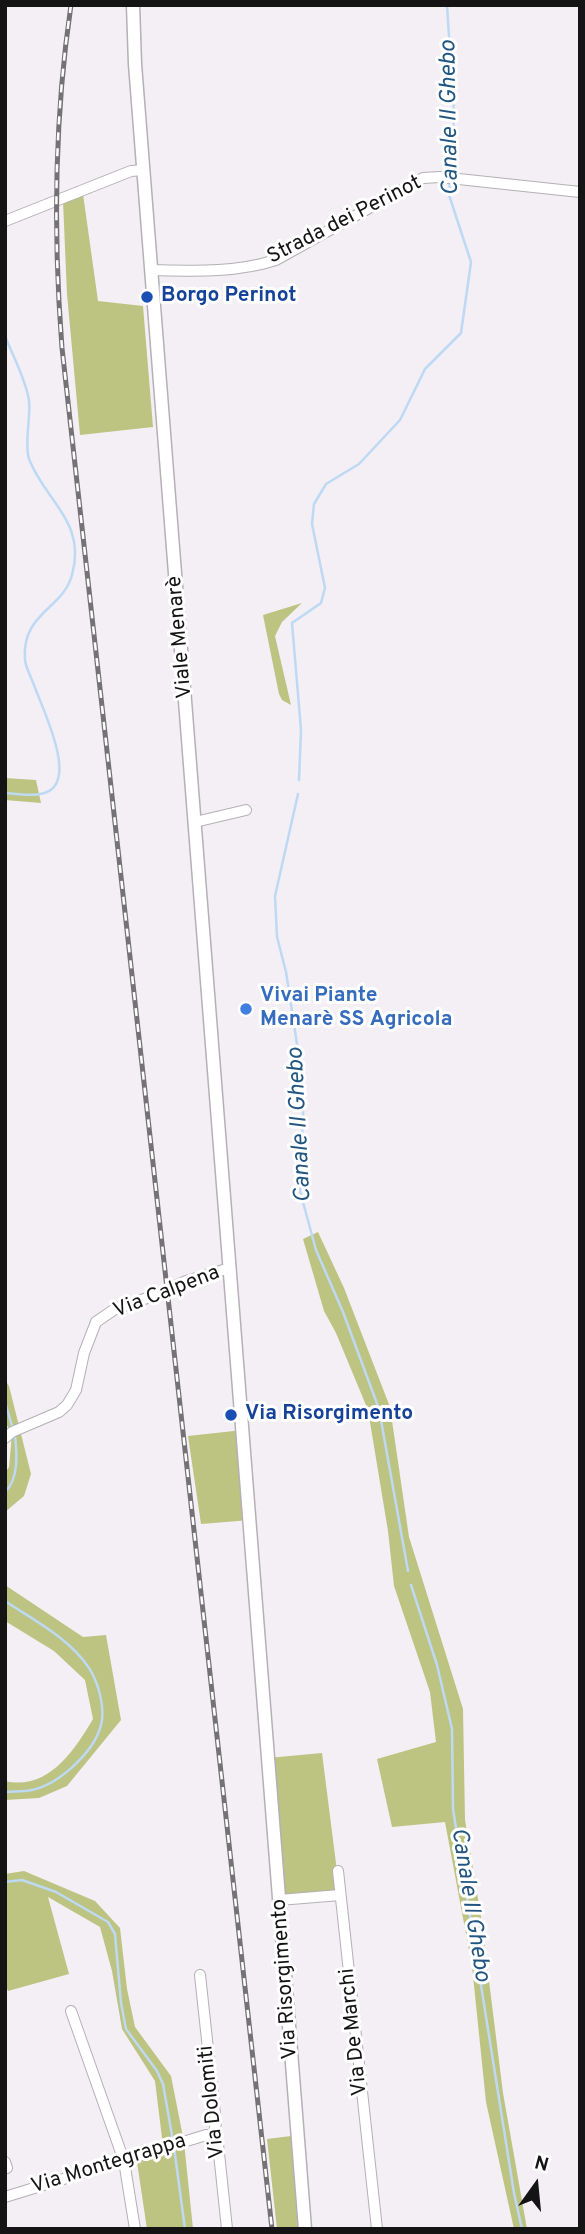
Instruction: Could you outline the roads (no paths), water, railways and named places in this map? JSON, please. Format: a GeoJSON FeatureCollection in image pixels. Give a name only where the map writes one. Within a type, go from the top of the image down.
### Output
{"type":"FeatureCollection","features":[{"type":"Feature","properties":{"kind":"main road","name":"Viale Menarè"},"geometry":{"type":"LineString","coordinates":[[133,5],[230,1268]]}},
{"type":"Feature","properties":{"kind":"main road","name":"Via Risorgimento"},"geometry":{"type":"LineString","coordinates":[[230,1268],[305,2229]]}},
{"type":"Feature","properties":{"kind":"street"},"geometry":{"type":"LineString","coordinates":[[5,221],[131,171],[144,170]]}},
{"type":"Feature","properties":{"kind":"street","name":"Strada dei Perinot"},"geometry":{"type":"LineString","coordinates":[[152,270],[220,271],[255,267],[276,260],[423,178],[440,177],[580,192]]}},
{"type":"Feature","properties":{"kind":"street"},"geometry":{"type":"LineString","coordinates":[[195,822],[246,810]]}},
{"type":"Feature","properties":{"kind":"street","name":"Via Calpena"},"geometry":{"type":"LineString","coordinates":[[12,1433],[59,1412],[67,1405],[76,1390],[84,1353],[96,1322],[115,1309],[186,1281],[230,1268]]}},
{"type":"Feature","properties":{"kind":"street","name":"Via De Marchi"},"geometry":{"type":"LineString","coordinates":[[338,1871],[377,2229]]}},
{"type":"Feature","properties":{"kind":"street"},"geometry":{"type":"LineString","coordinates":[[279,1900],[340,1895]]}},
{"type":"Feature","properties":{"kind":"street","name":"Via Dolomiti"},"geometry":{"type":"LineString","coordinates":[[200,1975],[216,2123],[213,2136],[218,2144],[228,2229]]}},
{"type":"Feature","properties":{"kind":"street"},"geometry":{"type":"LineString","coordinates":[[71,2011],[124,2161],[135,2229]]}},
{"type":"Feature","properties":{"kind":"street","name":"Via Montegrappa"},"geometry":{"type":"LineString","coordinates":[[5,2197],[206,2135],[213,2136]]}},
{"type":"Feature","properties":{"kind":"waterway","name":"Canale Il Ghebo"},"geometry":{"type":"LineString","coordinates":[[299,780],[301,730],[292,623],[321,603],[325,588],[312,524],[314,504],[326,484],[359,464],[400,420],[425,369],[461,333],[471,262],[449,195],[454,115],[447,5]]}},
{"type":"Feature","properties":{"kind":"waterway"},"geometry":{"type":"LineString","coordinates":[[5,336],[28,393],[29,459],[69,526],[74,540],[75,557],[67,586],[36,621],[26,644],[25,660],[59,758],[56,785],[42,794],[5,793]]}},
{"type":"Feature","properties":{"kind":"waterway","name":"Canale Il Ghebo"},"geometry":{"type":"LineString","coordinates":[[298,794],[275,896],[277,937],[286,972],[304,1090],[300,1191],[316,1250],[343,1312],[379,1409],[408,1571]]}},
{"type":"Feature","properties":{"kind":"waterway"},"geometry":{"type":"LineString","coordinates":[[5,1402],[13,1429]]}},
{"type":"Feature","properties":{"kind":"waterway"},"geometry":{"type":"LineString","coordinates":[[5,1492],[15,1473],[15,1436]]}},
{"type":"Feature","properties":{"kind":"waterway","name":"Canale Il Ghebo"},"geometry":{"type":"LineString","coordinates":[[411,1585],[437,1665],[452,1729],[453,1809],[522,2229]]}},
{"type":"Feature","properties":{"kind":"waterway"},"geometry":{"type":"LineString","coordinates":[[5,1601],[51,1631],[81,1657],[95,1680],[102,1714],[99,1731],[93,1742],[76,1764],[65,1773],[32,1790],[5,1792]]}},
{"type":"Feature","properties":{"kind":"waterway"},"geometry":{"type":"LineString","coordinates":[[5,1882],[22,1880],[56,1892],[108,1922],[115,1934],[126,2029],[157,2071],[163,2084],[173,2141]]}},
{"type":"Feature","properties":{"kind":"waterway"},"geometry":{"type":"LineString","coordinates":[[174,2147],[185,2229]]}},
{"type":"Feature","properties":{"kind":"railway"},"geometry":{"type":"LineString","coordinates":[[71,5],[58,133],[56,219],[62,348],[272,2229]]}},
{"type":"Feature","properties":{"kind":"place","name":"Borgo Perinot"},"geometry":{"type":"Point","coordinates":[147,297]}},
{"type":"Feature","properties":{"kind":"place","name":"Vivai Piante Menarè SS Agricola"},"geometry":{"type":"Point","coordinates":[246,1009]}},
{"type":"Feature","properties":{"kind":"place","name":"Via Risorgimento"},"geometry":{"type":"Point","coordinates":[231,1415]}}]}
